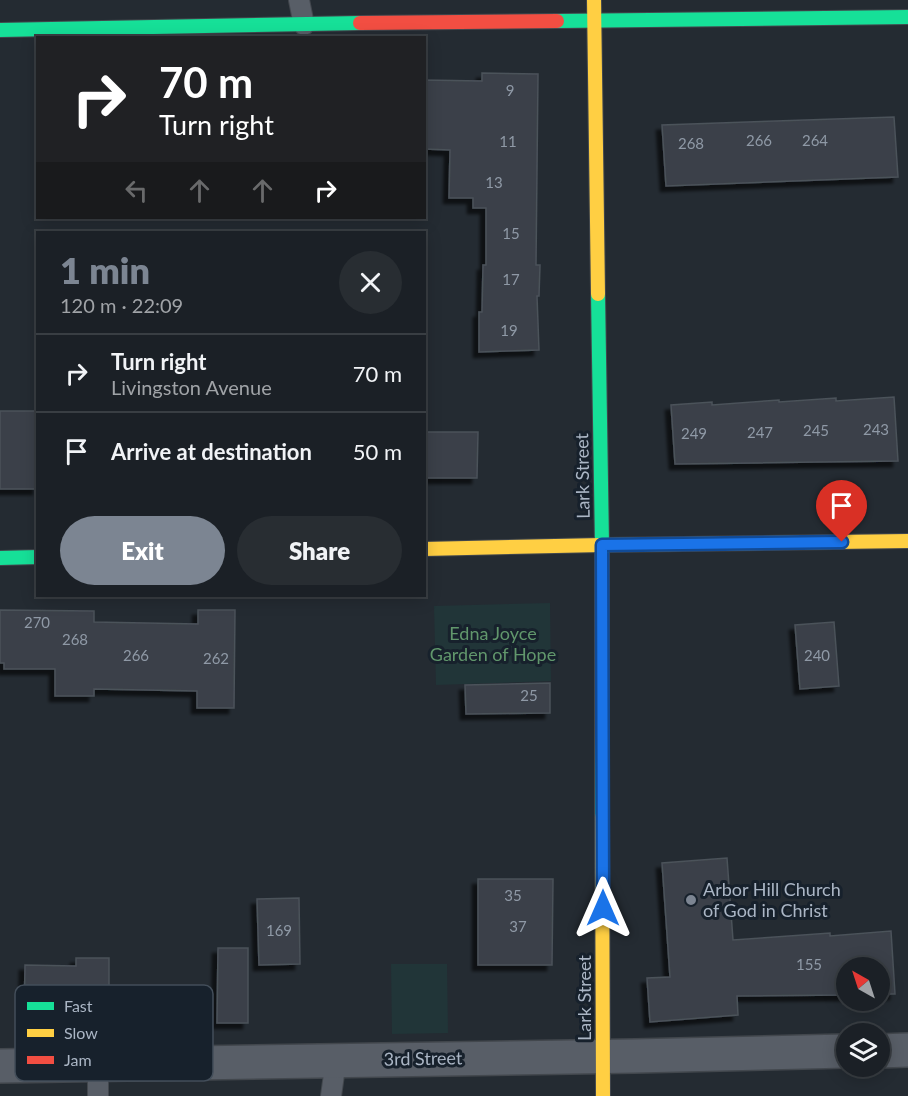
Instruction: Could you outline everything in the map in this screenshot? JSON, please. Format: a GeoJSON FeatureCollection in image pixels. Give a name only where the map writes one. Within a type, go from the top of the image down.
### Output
{"type":"FeatureCollection","features":[{"type":"Feature","properties":{"kind":"street","name":"Lark Street"},"geometry":{"type":"LineString","coordinates":[[594,0],[602,545],[603,1096]]}},
{"type":"Feature","properties":{"kind":"street"},"geometry":{"type":"LineString","coordinates":[[0,30],[908,17]]}},
{"type":"Feature","properties":{"kind":"street"},"geometry":{"type":"LineString","coordinates":[[426,549],[908,541]]}},
{"type":"Feature","properties":{"kind":"street"},"geometry":{"type":"LineString","coordinates":[[0,558],[36,557]]}},
{"type":"Feature","properties":{"kind":"street"},"geometry":{"type":"LineString","coordinates":[[890,1051],[908,1050]]}},
{"type":"Feature","properties":{"kind":"street","name":"3rd Street"},"geometry":{"type":"LineString","coordinates":[[213,1070],[336,1060],[836,1051]]}},
{"type":"Feature","properties":{"kind":"street","name":"3rd Street"},"geometry":{"type":"LineString","coordinates":[[0,1066],[15,1068]]}},
{"type":"Feature","properties":{"kind":"lane"},"geometry":{"type":"LineString","coordinates":[[299,0],[304,25]]}},
{"type":"Feature","properties":{"kind":"lane"},"geometry":{"type":"LineString","coordinates":[[331,1096],[336,1060]]}},
{"type":"Feature","properties":{"kind":"green space","name":"Edna Joyce Garden of Hope"},"geometry":{"type":"Polygon","coordinates":[[[550,603],[551,681],[436,685],[434,606],[550,603]]]}},
{"type":"Feature","properties":{"kind":"green space"},"geometry":{"type":"Polygon","coordinates":[[[391,964],[447,964],[448,1033],[392,1034],[391,964]]]}},
{"type":"Feature","properties":{"kind":"building"},"geometry":{"type":"Polygon","coordinates":[[[482,73],[538,74],[536,265],[540,265],[539,296],[537,296],[539,350],[479,352],[479,312],[482,312],[483,265],[486,265],[486,208],[473,208],[473,198],[449,198],[450,150],[426,149],[426,80],[482,81],[482,73]]]}},
{"type":"Feature","properties":{"kind":"building"},"geometry":{"type":"Polygon","coordinates":[[[894,117],[898,177],[666,186],[662,125],[894,117]]]}},
{"type":"Feature","properties":{"kind":"building"},"geometry":{"type":"Polygon","coordinates":[[[894,397],[898,461],[675,464],[671,405],[836,398],[836,401],[894,397]]]}},
{"type":"Feature","properties":{"kind":"building"},"geometry":{"type":"Polygon","coordinates":[[[0,411],[36,411],[36,489],[0,489],[0,411]]]}},
{"type":"Feature","properties":{"kind":"building"},"geometry":{"type":"Polygon","coordinates":[[[426,432],[478,432],[477,478],[426,478],[426,432]]]}},
{"type":"Feature","properties":{"kind":"building"},"geometry":{"type":"Polygon","coordinates":[[[0,610],[94,611],[94,622],[198,624],[198,610],[235,610],[234,708],[197,708],[197,691],[94,689],[94,696],[55,696],[55,669],[4,669],[4,663],[0,663],[0,610]]]}},
{"type":"Feature","properties":{"kind":"building"},"geometry":{"type":"Polygon","coordinates":[[[834,622],[839,686],[800,689],[795,625],[834,622]]]}},
{"type":"Feature","properties":{"kind":"building"},"geometry":{"type":"Polygon","coordinates":[[[550,683],[550,713],[466,714],[465,685],[550,683]]]}},
{"type":"Feature","properties":{"kind":"building"},"geometry":{"type":"Polygon","coordinates":[[[727,858],[733,940],[891,931],[895,994],[890,994],[890,957],[836,957],[836,995],[737,996],[738,1015],[650,1022],[647,978],[670,977],[662,863],[727,858]]]}},
{"type":"Feature","properties":{"kind":"building"},"geometry":{"type":"Polygon","coordinates":[[[478,879],[553,879],[552,965],[478,965],[478,879]]]}},
{"type":"Feature","properties":{"kind":"building"},"geometry":{"type":"Polygon","coordinates":[[[299,898],[300,964],[259,965],[257,899],[299,898]]]}},
{"type":"Feature","properties":{"kind":"building"},"geometry":{"type":"Polygon","coordinates":[[[218,948],[248,948],[248,1023],[217,1023],[218,948]]]}},
{"type":"Feature","properties":{"kind":"building"},"geometry":{"type":"Polygon","coordinates":[[[76,958],[109,958],[109,985],[25,985],[25,965],[76,966],[76,958]]]}},
{"type":"Feature","properties":{"kind":"traffic: fast"},"geometry":{"type":"LineString","coordinates":[[557,21],[908,17]]}},
{"type":"Feature","properties":{"kind":"traffic: fast"},"geometry":{"type":"LineString","coordinates":[[0,30],[360,23]]}},
{"type":"Feature","properties":{"kind":"traffic: fast"},"geometry":{"type":"LineString","coordinates":[[598,294],[602,545],[602,817]]}},
{"type":"Feature","properties":{"kind":"traffic: fast"},"geometry":{"type":"LineString","coordinates":[[0,558],[36,557]]}},
{"type":"Feature","properties":{"kind":"traffic: slow"},"geometry":{"type":"LineString","coordinates":[[594,0],[598,294]]}},
{"type":"Feature","properties":{"kind":"traffic: slow"},"geometry":{"type":"LineString","coordinates":[[426,549],[908,541]]}},
{"type":"Feature","properties":{"kind":"traffic: slow"},"geometry":{"type":"LineString","coordinates":[[602,817],[603,1096]]}},
{"type":"Feature","properties":{"kind":"traffic: jam"},"geometry":{"type":"LineString","coordinates":[[360,23],[557,21]]}},
{"type":"Feature","properties":{"kind":"place","name":"Arbor Hill Church of God in Christ"},"geometry":{"type":"Point","coordinates":[691,900]}},
{"type":"Feature","properties":{"kind":"route"},"geometry":{"type":"LineString","coordinates":[[603,908],[602,545],[842,542]]}}]}
